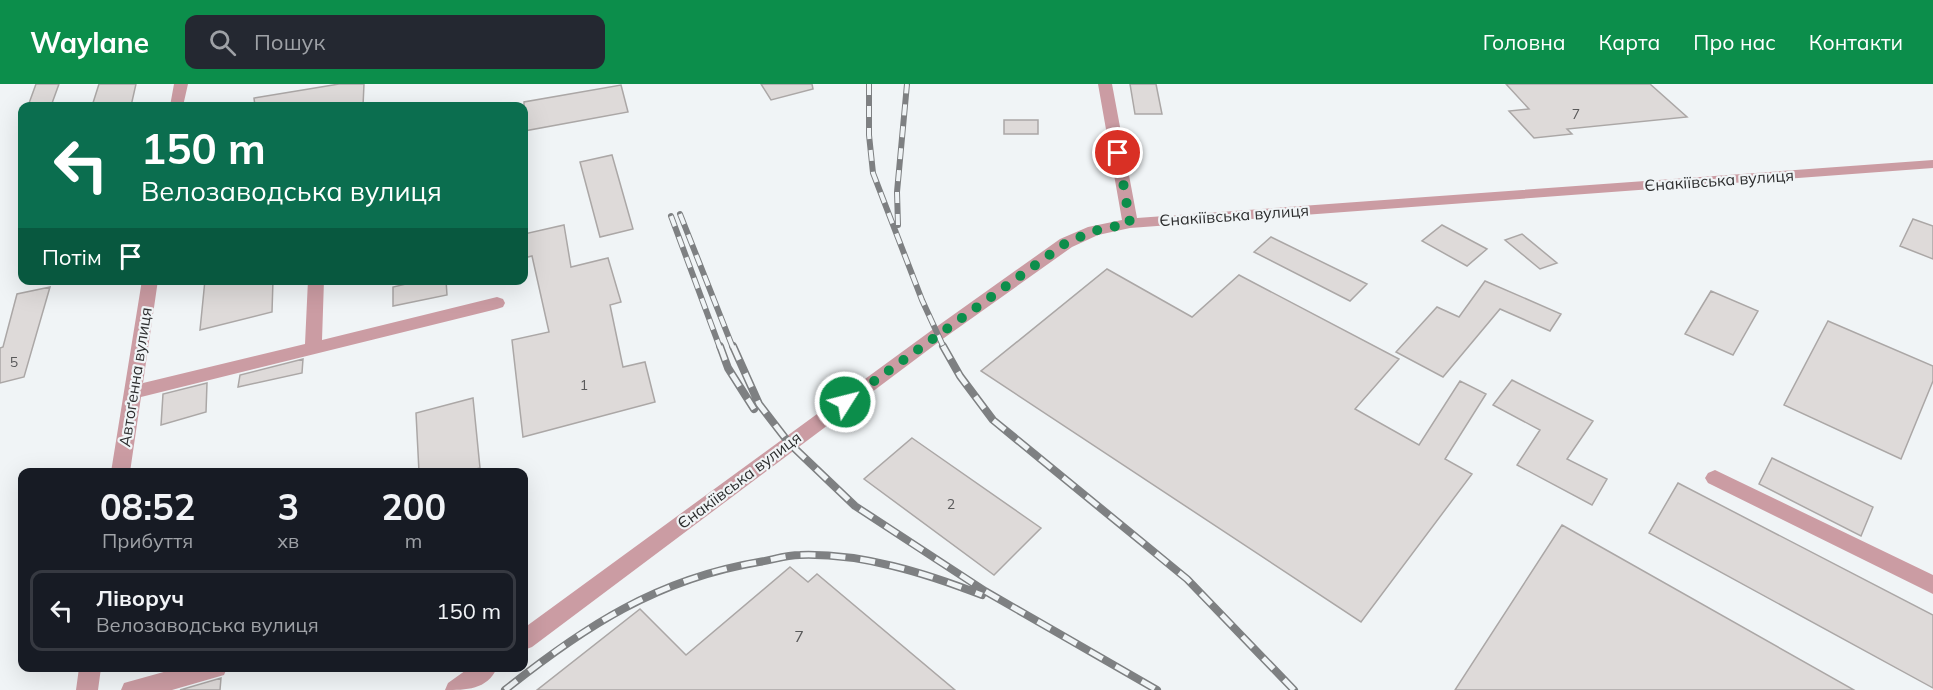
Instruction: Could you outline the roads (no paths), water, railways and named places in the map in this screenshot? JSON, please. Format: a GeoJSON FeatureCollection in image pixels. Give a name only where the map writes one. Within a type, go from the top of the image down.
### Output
{"type":"FeatureCollection","features":[{"type":"Feature","properties":{"kind":"street"},"geometry":{"type":"LineString","coordinates":[[178,102],[181,84]]}},
{"type":"Feature","properties":{"kind":"street"},"geometry":{"type":"LineString","coordinates":[[1105,84],[1130,223]]}},
{"type":"Feature","properties":{"kind":"street","name":"Єнакіївська вулиця"},"geometry":{"type":"LineString","coordinates":[[528,637],[929,340],[1066,243],[1094,231],[1130,223],[1930,167]]}},
{"type":"Feature","properties":{"kind":"street","name":"Автоґенна вулиця"},"geometry":{"type":"LineString","coordinates":[[121,468],[149,285]]}},
{"type":"Feature","properties":{"kind":"street"},"geometry":{"type":"LineString","coordinates":[[313,348],[316,285]]}},
{"type":"Feature","properties":{"kind":"street"},"geometry":{"type":"LineString","coordinates":[[133,392],[497,303]]}},
{"type":"Feature","properties":{"kind":"street"},"geometry":{"type":"LineString","coordinates":[[1715,478],[1933,585]]}},
{"type":"Feature","properties":{"kind":"street"},"geometry":{"type":"LineString","coordinates":[[87,690],[89,672]]}},
{"type":"Feature","properties":{"kind":"street"},"geometry":{"type":"LineString","coordinates":[[132,690],[201,672]]}},
{"type":"Feature","properties":{"kind":"street"},"geometry":{"type":"LineString","coordinates":[[456,690],[481,672]]}},
{"type":"Feature","properties":{"kind":"railway"},"geometry":{"type":"LineString","coordinates":[[869,84],[869,135],[873,173],[922,300],[943,347]]}},
{"type":"Feature","properties":{"kind":"railway"},"geometry":{"type":"LineString","coordinates":[[898,225],[897,192],[907,84]]}},
{"type":"Feature","properties":{"kind":"railway"},"geometry":{"type":"LineString","coordinates":[[680,214],[733,348]]}},
{"type":"Feature","properties":{"kind":"railway"},"geometry":{"type":"LineString","coordinates":[[671,216],[720,348]]}},
{"type":"Feature","properties":{"kind":"railway"},"geometry":{"type":"LineString","coordinates":[[720,346],[728,368],[754,409]]}},
{"type":"Feature","properties":{"kind":"railway"},"geometry":{"type":"LineString","coordinates":[[733,346],[759,404],[789,443],[855,506],[985,591],[1157,690]]}},
{"type":"Feature","properties":{"kind":"railway"},"geometry":{"type":"LineString","coordinates":[[943,347],[960,376],[993,420],[1187,579],[1294,690]]}},
{"type":"Feature","properties":{"kind":"railway"},"geometry":{"type":"LineString","coordinates":[[528,672],[593,626],[655,593],[687,580],[722,570],[784,557],[823,555],[870,561],[916,572],[982,595]]}},
{"type":"Feature","properties":{"kind":"railway"},"geometry":{"type":"LineString","coordinates":[[505,690],[528,672]]}}]}
